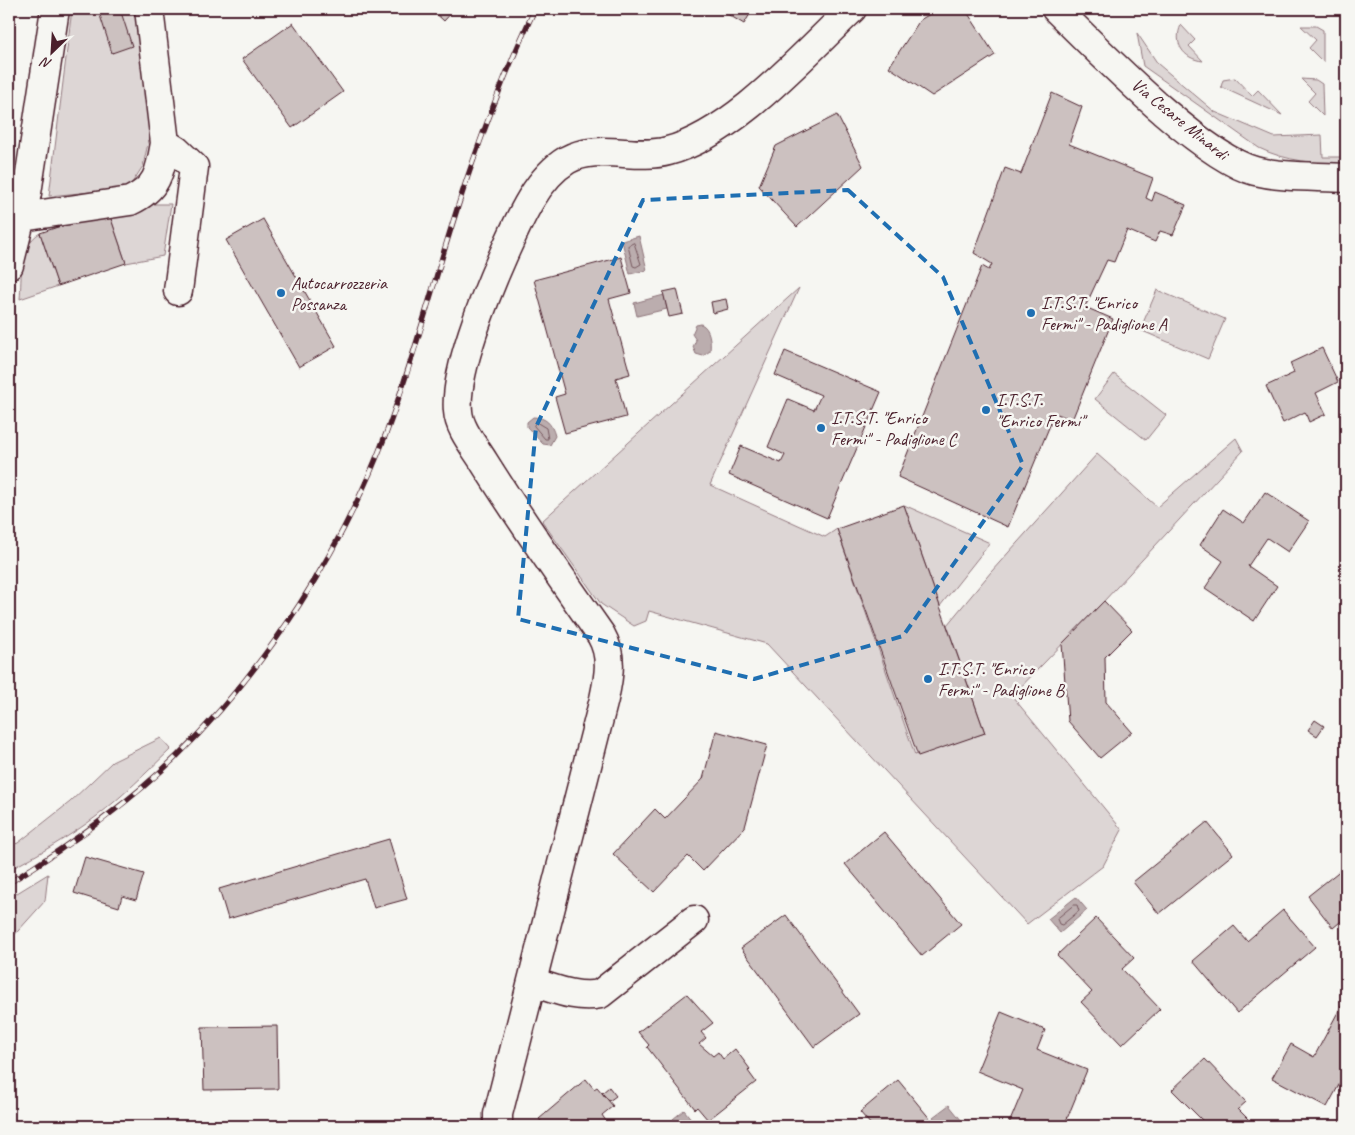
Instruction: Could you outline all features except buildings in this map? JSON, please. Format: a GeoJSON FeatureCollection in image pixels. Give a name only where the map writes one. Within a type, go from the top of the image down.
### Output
{"type":"FeatureCollection","features":[{"type":"Feature","properties":{"kind":"street"},"geometry":{"type":"LineString","coordinates":[[11,254],[22,217],[55,9]]}},
{"type":"Feature","properties":{"kind":"street"},"geometry":{"type":"LineString","coordinates":[[22,217],[130,201],[143,195],[155,183],[162,164],[164,143],[149,9]]}},
{"type":"Feature","properties":{"kind":"street"},"geometry":{"type":"LineString","coordinates":[[498,1126],[498,1114],[604,699],[610,665],[608,649],[601,635],[515,511],[462,424],[458,403],[472,335],[496,272],[514,233],[536,193],[558,166],[572,157],[593,153],[650,154],[668,151],[700,137],[731,119],[756,100],[852,9]]}},
{"type":"Feature","properties":{"kind":"street","name":"Via Cesare Minardi"},"geometry":{"type":"LineString","coordinates":[[1061,13],[1169,114],[1229,159],[1255,171],[1346,178]]}},
{"type":"Feature","properties":{"kind":"street"},"geometry":{"type":"LineString","coordinates":[[164,143],[176,150],[194,167],[178,290]]}},
{"type":"Feature","properties":{"kind":"street"},"geometry":{"type":"LineString","coordinates":[[532,982],[573,995],[588,997],[600,994],[694,920]]}},
{"type":"Feature","properties":{"kind":"highlighted area"},"geometry":{"type":"Polygon","coordinates":[[[848,190],[943,277],[1023,465],[903,636],[754,679],[518,619],[536,427],[643,200],[848,190]]]}},
{"type":"Feature","properties":{"kind":"shaded area"},"geometry":{"type":"Polygon","coordinates":[[[72,9],[136,9],[150,134],[143,166],[130,186],[121,189],[49,196],[72,9]]]}},
{"type":"Feature","properties":{"kind":"shaded area"},"geometry":{"type":"Polygon","coordinates":[[[1181,25],[1195,40],[1189,46],[1203,61],[1190,57],[1182,49],[1178,38],[1181,25]]]}},
{"type":"Feature","properties":{"kind":"shaded area"},"geometry":{"type":"Polygon","coordinates":[[[1301,26],[1316,26],[1323,30],[1323,62],[1309,48],[1316,40],[1301,26]]]}},
{"type":"Feature","properties":{"kind":"shaded area"},"geometry":{"type":"Polygon","coordinates":[[[1137,33],[1158,64],[1215,112],[1274,137],[1322,135],[1323,157],[1346,157],[1346,164],[1302,161],[1280,156],[1259,148],[1143,66],[1137,33]]]}},
{"type":"Feature","properties":{"kind":"shaded area"},"geometry":{"type":"Polygon","coordinates":[[[1235,78],[1252,96],[1258,90],[1282,115],[1221,87],[1223,80],[1235,78]]]}},
{"type":"Feature","properties":{"kind":"shaded area"},"geometry":{"type":"Polygon","coordinates":[[[1301,79],[1316,80],[1322,84],[1323,116],[1308,101],[1315,93],[1301,79]]]}},
{"type":"Feature","properties":{"kind":"shaded area"},"geometry":{"type":"Polygon","coordinates":[[[147,204],[171,204],[163,256],[126,263],[108,210],[147,204]]]}},
{"type":"Feature","properties":{"kind":"shaded area"},"geometry":{"type":"Polygon","coordinates":[[[40,233],[58,286],[20,299],[22,263],[28,246],[40,233]]]}},
{"type":"Feature","properties":{"kind":"shaded area"},"geometry":{"type":"Polygon","coordinates":[[[799,288],[710,485],[825,537],[837,529],[915,755],[985,733],[947,625],[991,572],[1097,454],[1157,507],[1236,438],[1243,451],[1104,601],[1012,696],[1122,830],[1103,866],[1027,924],[767,644],[649,611],[646,621],[634,626],[601,604],[542,521],[799,288]]]}},
{"type":"Feature","properties":{"kind":"shaded area"},"geometry":{"type":"Polygon","coordinates":[[[1157,290],[1225,319],[1208,359],[1140,330],[1157,290]]]}},
{"type":"Feature","properties":{"kind":"shaded area"},"geometry":{"type":"Polygon","coordinates":[[[1114,374],[1166,415],[1146,440],[1095,399],[1114,374]]]}},
{"type":"Feature","properties":{"kind":"shaded area"},"geometry":{"type":"Polygon","coordinates":[[[904,505],[990,543],[940,606],[904,505]]]}},
{"type":"Feature","properties":{"kind":"shaded area"},"geometry":{"type":"Polygon","coordinates":[[[161,738],[171,749],[135,784],[76,831],[9,870],[9,846],[18,843],[70,802],[112,762],[161,738]]]}},
{"type":"Feature","properties":{"kind":"shaded area"},"geometry":{"type":"Polygon","coordinates":[[[48,874],[45,901],[9,941],[9,898],[48,874]]]}},
{"type":"Feature","properties":{"kind":"water"},"geometry":{"type":"Polygon","coordinates":[[[639,236],[647,270],[630,274],[622,241],[639,236]]]}},
{"type":"Feature","properties":{"kind":"water"},"geometry":{"type":"Polygon","coordinates":[[[664,295],[667,309],[637,316],[634,303],[664,295]]]}},
{"type":"Feature","properties":{"kind":"water"},"geometry":{"type":"Polygon","coordinates":[[[701,324],[708,332],[710,343],[710,351],[703,356],[696,354],[693,347],[696,340],[692,334],[696,325],[701,324]]]}},
{"type":"Feature","properties":{"kind":"water"},"geometry":{"type":"Polygon","coordinates":[[[533,417],[542,418],[552,428],[555,436],[550,445],[543,444],[527,427],[527,422],[533,417]]]}},
{"type":"Feature","properties":{"kind":"water"},"geometry":{"type":"Polygon","coordinates":[[[1076,897],[1087,910],[1060,933],[1048,919],[1076,897]]]}},
{"type":"Feature","properties":{"kind":"water"},"geometry":{"type":"Polygon","coordinates":[[[949,1105],[966,1126],[940,1126],[933,1117],[949,1105]]]}},
{"type":"Feature","properties":{"kind":"water"},"geometry":{"type":"Polygon","coordinates":[[[684,1110],[697,1126],[679,1126],[673,1119],[684,1110]]]}},
{"type":"Feature","properties":{"kind":"railway"},"geometry":{"type":"LineString","coordinates":[[9,883],[96,824],[138,791],[177,756],[242,684],[272,645],[325,563],[369,476],[387,431],[399,399],[470,170],[500,88],[535,9]]}},
{"type":"Feature","properties":{"kind":"place","name":"Autocarrozzeria Possanza"},"geometry":{"type":"Point","coordinates":[281,293]}},
{"type":"Feature","properties":{"kind":"place","name":"I.T.S.T. \"Enrico Fermi\" - Padiglione A"},"geometry":{"type":"Point","coordinates":[1031,313]}},
{"type":"Feature","properties":{"kind":"place","name":"I.T.S.T. \"Enrico Fermi\""},"geometry":{"type":"Point","coordinates":[986,410]}},
{"type":"Feature","properties":{"kind":"place","name":"I.T.S.T. \"Enrico Fermi\" - Padiglione C"},"geometry":{"type":"Point","coordinates":[821,428]}},
{"type":"Feature","properties":{"kind":"place","name":"I.T.S.T. \"Enrico Fermi\" - Padiglione B"},"geometry":{"type":"Point","coordinates":[928,679]}}]}
